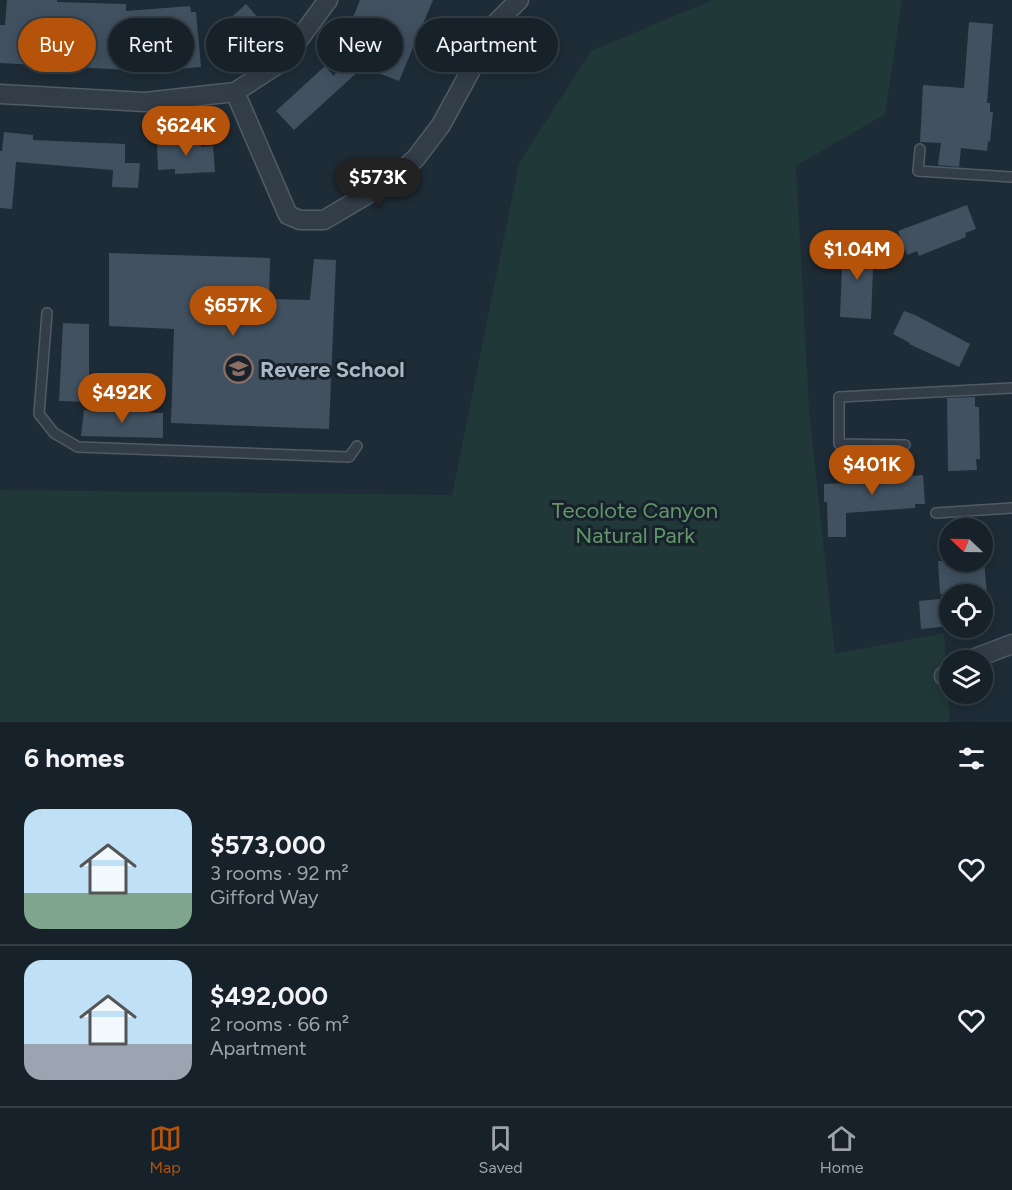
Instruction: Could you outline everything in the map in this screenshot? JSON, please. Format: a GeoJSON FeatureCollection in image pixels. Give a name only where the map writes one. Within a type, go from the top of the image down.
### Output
{"type":"FeatureCollection","features":[{"type":"Feature","properties":{"kind":"street"},"geometry":{"type":"LineString","coordinates":[[235,92],[288,215],[300,220],[324,220],[390,181],[416,158],[441,125],[497,22],[519,0]]}},
{"type":"Feature","properties":{"kind":"street"},"geometry":{"type":"LineString","coordinates":[[0,94],[145,102],[235,92],[283,61],[325,1]]}},
{"type":"Feature","properties":{"kind":"street"},"geometry":{"type":"LineString","coordinates":[[993,651],[1012,644]]}},
{"type":"Feature","properties":{"kind":"lane"},"geometry":{"type":"LineString","coordinates":[[920,149],[918,171],[1012,177]]}},
{"type":"Feature","properties":{"kind":"lane"},"geometry":{"type":"LineString","coordinates":[[47,314],[39,414],[54,434],[78,447],[349,457],[357,446]]}},
{"type":"Feature","properties":{"kind":"lane"},"geometry":{"type":"LineString","coordinates":[[905,445],[838,444],[839,397],[1012,388]]}},
{"type":"Feature","properties":{"kind":"lane"},"geometry":{"type":"LineString","coordinates":[[936,513],[1012,508]]}},
{"type":"Feature","properties":{"kind":"green space","name":"Tecolote Canyon Natural Park"},"geometry":{"type":"Polygon","coordinates":[[[712,0],[902,0],[885,114],[796,166],[809,409],[835,654],[939,634],[939,638],[944,638],[945,650],[939,650],[939,704],[949,704],[950,722],[0,722],[0,490],[452,495],[519,163],[591,51],[712,0]]]}},
{"type":"Feature","properties":{"kind":"building"},"geometry":{"type":"Polygon","coordinates":[[[7,0],[126,4],[126,11],[190,6],[191,12],[196,12],[201,67],[194,68],[194,18],[108,18],[108,69],[96,68],[96,18],[18,18],[18,64],[0,63],[0,25],[5,25],[7,0]]]}},
{"type":"Feature","properties":{"kind":"building"},"geometry":{"type":"Polygon","coordinates":[[[360,0],[433,0],[425,18],[415,18],[415,43],[403,71],[403,18],[353,18],[360,0]]]}},
{"type":"Feature","properties":{"kind":"building"},"geometry":{"type":"Polygon","coordinates":[[[246,4],[259,18],[231,18],[246,4]]]}},
{"type":"Feature","properties":{"kind":"building"},"geometry":{"type":"Polygon","coordinates":[[[969,22],[993,24],[987,103],[990,103],[990,112],[993,112],[990,142],[988,141],[987,151],[961,148],[959,167],[938,165],[941,143],[920,142],[923,85],[964,88],[969,22]]]}},
{"type":"Feature","properties":{"kind":"building"},"geometry":{"type":"Polygon","coordinates":[[[318,72],[330,72],[334,76],[336,72],[358,72],[294,130],[276,111],[318,72]]]}},
{"type":"Feature","properties":{"kind":"building"},"geometry":{"type":"Polygon","coordinates":[[[376,72],[403,72],[399,81],[376,72]]]}},
{"type":"Feature","properties":{"kind":"building"},"geometry":{"type":"Polygon","coordinates":[[[4,132],[33,135],[33,140],[125,144],[125,163],[140,163],[138,188],[112,187],[113,170],[16,162],[12,209],[0,208],[0,151],[2,151],[4,132]]]}},
{"type":"Feature","properties":{"kind":"building"},"geometry":{"type":"Polygon","coordinates":[[[185,140],[185,143],[201,142],[201,147],[213,146],[215,172],[175,174],[175,169],[158,170],[157,145],[163,145],[163,141],[185,140]]]}},
{"type":"Feature","properties":{"kind":"building"},"geometry":{"type":"Polygon","coordinates":[[[967,205],[976,229],[965,233],[966,237],[919,256],[917,251],[907,255],[898,231],[967,205]]]}},
{"type":"Feature","properties":{"kind":"building"},"geometry":{"type":"Polygon","coordinates":[[[843,244],[874,245],[871,319],[840,317],[843,244]]]}},
{"type":"Feature","properties":{"kind":"building"},"geometry":{"type":"Polygon","coordinates":[[[109,253],[270,258],[269,299],[310,300],[314,259],[336,260],[329,429],[171,423],[174,329],[109,326],[109,253]]]}},
{"type":"Feature","properties":{"kind":"building"},"geometry":{"type":"Polygon","coordinates":[[[904,311],[970,344],[959,367],[893,334],[904,311]]]}},
{"type":"Feature","properties":{"kind":"building"},"geometry":{"type":"Polygon","coordinates":[[[63,323],[89,324],[89,402],[59,401],[63,323]]]}},
{"type":"Feature","properties":{"kind":"building"},"geometry":{"type":"Polygon","coordinates":[[[975,397],[975,407],[979,407],[980,459],[976,459],[977,470],[948,471],[947,398],[975,397]]]}},
{"type":"Feature","properties":{"kind":"building"},"geometry":{"type":"Polygon","coordinates":[[[84,410],[163,413],[163,438],[81,436],[84,410]]]}},
{"type":"Feature","properties":{"kind":"building"},"geometry":{"type":"Polygon","coordinates":[[[912,468],[913,476],[923,475],[925,504],[915,504],[915,508],[846,513],[846,537],[828,537],[824,484],[849,483],[849,480],[860,479],[859,472],[912,468]]]}},
{"type":"Feature","properties":{"kind":"building"},"geometry":{"type":"Polygon","coordinates":[[[938,561],[939,572],[985,572],[986,584],[939,584],[938,561]]]}},
{"type":"Feature","properties":{"kind":"building"},"geometry":{"type":"Polygon","coordinates":[[[939,599],[939,627],[921,629],[919,601],[939,599]]]}},
{"type":"Feature","properties":{"kind":"place","name":"Revere School"},"geometry":{"type":"Point","coordinates":[239,369]}}]}
